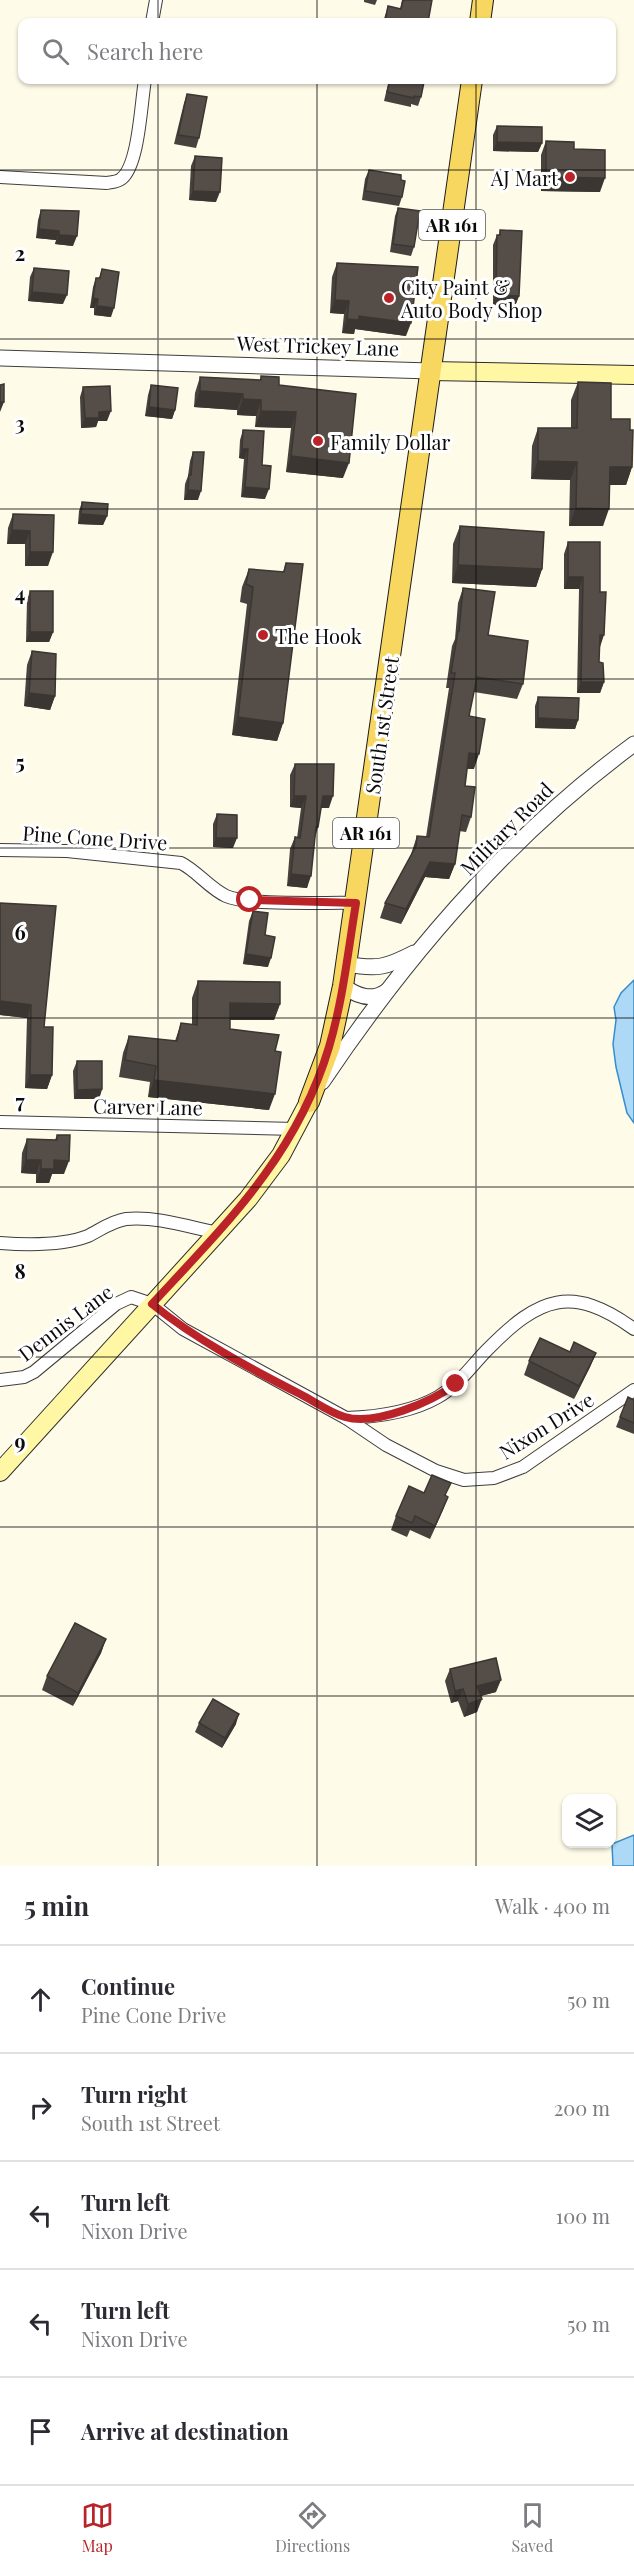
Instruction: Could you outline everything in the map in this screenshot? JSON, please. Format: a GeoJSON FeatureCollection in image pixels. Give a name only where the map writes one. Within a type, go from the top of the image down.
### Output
{"type":"FeatureCollection","features":[{"type":"Feature","properties":{"kind":"main road"},"geometry":{"type":"LineString","coordinates":[[481,18],[483,0]]}},
{"type":"Feature","properties":{"kind":"main road","name":"South 1st Street"},"geometry":{"type":"LineString","coordinates":[[0,1472],[248,1199],[281,1155],[296,1129],[330,1046],[344,986],[471,84]]}},
{"type":"Feature","properties":{"kind":"main road","name":"West Trickey Lane"},"geometry":{"type":"LineString","coordinates":[[431,371],[634,375]]}},
{"type":"Feature","properties":{"kind":"street"},"geometry":{"type":"LineString","coordinates":[[154,18],[156,0]]}},
{"type":"Feature","properties":{"kind":"street"},"geometry":{"type":"LineString","coordinates":[[0,177],[107,183],[117,181],[129,169],[136,141],[143,84]]}},
{"type":"Feature","properties":{"kind":"street","name":"West Trickey Lane"},"geometry":{"type":"LineString","coordinates":[[0,358],[431,371]]}},
{"type":"Feature","properties":{"kind":"street","name":"Military Road"},"geometry":{"type":"LineString","coordinates":[[309,1102],[363,1022],[417,951],[530,829],[594,773],[634,744]]}},
{"type":"Feature","properties":{"kind":"street","name":"Pine Cone Drive"},"geometry":{"type":"LineString","coordinates":[[0,850],[67,851],[181,863],[191,868],[226,896],[250,900],[356,903]]}},
{"type":"Feature","properties":{"kind":"street","name":"Military Road"},"geometry":{"type":"LineString","coordinates":[[346,964],[384,967],[417,951]]}},
{"type":"Feature","properties":{"kind":"street","name":"Military Road"},"geometry":{"type":"LineString","coordinates":[[344,986],[357,995],[375,997],[385,993],[396,981]]}},
{"type":"Feature","properties":{"kind":"street","name":"Carver Lane"},"geometry":{"type":"LineString","coordinates":[[0,1122],[296,1129]]}},
{"type":"Feature","properties":{"kind":"street"},"geometry":{"type":"LineString","coordinates":[[0,1243],[67,1241],[87,1236],[126,1219],[157,1221],[218,1233]]}},
{"type":"Feature","properties":{"kind":"street","name":"Dennis Lane"},"geometry":{"type":"LineString","coordinates":[[0,1380],[24,1377],[34,1372],[116,1304],[131,1297],[152,1304]]}},
{"type":"Feature","properties":{"kind":"street"},"geometry":{"type":"LineString","coordinates":[[346,1418],[398,1412],[439,1396],[456,1384],[523,1317],[551,1303],[566,1301],[595,1306],[634,1329]]}},
{"type":"Feature","properties":{"kind":"street","name":"Nixon Drive"},"geometry":{"type":"LineString","coordinates":[[152,1304],[183,1329],[346,1418],[386,1445],[436,1471],[455,1478],[476,1480],[494,1478],[523,1467],[634,1390]]}},
{"type":"Feature","properties":{"kind":"water"},"geometry":{"type":"Polygon","coordinates":[[[634,980],[634,1123],[627,1113],[613,1044],[616,1020],[614,1007],[621,993],[634,980]]]}},
{"type":"Feature","properties":{"kind":"water"},"geometry":{"type":"Polygon","coordinates":[[[634,1835],[634,1866],[613,1866],[612,1848],[616,1848],[616,1842],[634,1835]]]}},
{"type":"Feature","properties":{"kind":"building"},"geometry":{"type":"Polygon","coordinates":[[[403,0],[432,0],[429,18],[386,18],[388,6],[401,9],[403,0]]]}},
{"type":"Feature","properties":{"kind":"building"},"geometry":{"type":"Polygon","coordinates":[[[389,84],[424,84],[421,97],[414,96],[414,98],[387,92],[389,84]]]}},
{"type":"Feature","properties":{"kind":"building"},"geometry":{"type":"Polygon","coordinates":[[[187,94],[207,97],[199,138],[178,135],[187,94]]]}},
{"type":"Feature","properties":{"kind":"building"},"geometry":{"type":"Polygon","coordinates":[[[497,126],[542,127],[542,143],[497,142],[497,126]]]}},
{"type":"Feature","properties":{"kind":"building"},"geometry":{"type":"Polygon","coordinates":[[[546,141],[574,142],[574,149],[605,150],[605,178],[546,177],[546,141]]]}},
{"type":"Feature","properties":{"kind":"building"},"geometry":{"type":"Polygon","coordinates":[[[195,156],[222,158],[220,192],[193,191],[195,156]]]}},
{"type":"Feature","properties":{"kind":"building"},"geometry":{"type":"Polygon","coordinates":[[[369,170],[401,175],[401,180],[405,181],[402,197],[365,191],[369,170]]]}},
{"type":"Feature","properties":{"kind":"building"},"geometry":{"type":"Polygon","coordinates":[[[398,208],[420,211],[414,247],[393,244],[398,208]]]}},
{"type":"Feature","properties":{"kind":"building"},"geometry":{"type":"Polygon","coordinates":[[[41,210],[79,211],[77,236],[59,235],[59,231],[39,229],[41,210]]]}},
{"type":"Feature","properties":{"kind":"building"},"geometry":{"type":"Polygon","coordinates":[[[500,230],[522,231],[519,296],[496,295],[497,235],[500,235],[500,230]]]}},
{"type":"Feature","properties":{"kind":"building"},"geometry":{"type":"Polygon","coordinates":[[[337,263],[418,267],[411,323],[359,316],[359,320],[347,319],[349,301],[335,300],[337,263]]]}},
{"type":"Feature","properties":{"kind":"building"},"geometry":{"type":"Polygon","coordinates":[[[34,268],[69,271],[67,295],[32,292],[34,268]]]}},
{"type":"Feature","properties":{"kind":"building"},"geometry":{"type":"Polygon","coordinates":[[[102,269],[119,272],[114,308],[97,306],[98,299],[93,298],[96,278],[100,278],[102,269]]]}},
{"type":"Feature","properties":{"kind":"building"},"geometry":{"type":"Polygon","coordinates":[[[261,376],[279,377],[279,385],[356,394],[349,463],[291,456],[296,412],[261,411],[261,400],[243,399],[243,394],[200,391],[200,377],[261,380],[261,376]]]}},
{"type":"Feature","properties":{"kind":"building"},"geometry":{"type":"Polygon","coordinates":[[[578,382],[611,383],[611,419],[630,419],[630,430],[633,430],[632,467],[610,467],[609,509],[576,508],[577,462],[538,461],[538,428],[577,428],[578,382]]]}},
{"type":"Feature","properties":{"kind":"building"},"geometry":{"type":"Polygon","coordinates":[[[4,384],[4,402],[0,402],[0,385],[4,384]]]}},
{"type":"Feature","properties":{"kind":"building"},"geometry":{"type":"Polygon","coordinates":[[[151,385],[178,388],[175,410],[149,407],[151,385]]]}},
{"type":"Feature","properties":{"kind":"building"},"geometry":{"type":"Polygon","coordinates":[[[110,386],[111,411],[99,412],[99,418],[85,418],[83,387],[110,386]]]}},
{"type":"Feature","properties":{"kind":"building"},"geometry":{"type":"Polygon","coordinates":[[[243,430],[264,431],[262,465],[271,466],[269,489],[245,487],[248,449],[242,449],[243,430]]]}},
{"type":"Feature","properties":{"kind":"building"},"geometry":{"type":"Polygon","coordinates":[[[193,452],[204,452],[201,491],[188,490],[193,452]]]}},
{"type":"Feature","properties":{"kind":"building"},"geometry":{"type":"Polygon","coordinates":[[[82,502],[108,504],[107,516],[81,514],[82,502]]]}},
{"type":"Feature","properties":{"kind":"building"},"geometry":{"type":"Polygon","coordinates":[[[13,514],[54,515],[53,552],[30,552],[30,531],[12,530],[13,514]]]}},
{"type":"Feature","properties":{"kind":"building"},"geometry":{"type":"Polygon","coordinates":[[[460,526],[544,532],[542,569],[458,565],[460,526]]]}},
{"type":"Feature","properties":{"kind":"building"},"geometry":{"type":"Polygon","coordinates":[[[568,542],[600,542],[600,592],[606,592],[604,635],[600,635],[599,662],[603,663],[604,682],[581,682],[583,577],[568,577],[568,542]]]}},
{"type":"Feature","properties":{"kind":"building"},"geometry":{"type":"Polygon","coordinates":[[[286,563],[303,564],[283,723],[238,717],[253,587],[246,584],[249,569],[284,572],[286,563]]]}},
{"type":"Feature","properties":{"kind":"building"},"geometry":{"type":"Polygon","coordinates":[[[463,588],[495,592],[488,635],[528,641],[523,684],[477,677],[469,716],[485,719],[479,754],[469,753],[465,786],[475,787],[471,817],[462,815],[455,864],[430,862],[406,909],[385,903],[416,846],[417,836],[429,837],[455,673],[451,673],[459,631],[463,588]]]}},
{"type":"Feature","properties":{"kind":"building"},"geometry":{"type":"Polygon","coordinates":[[[30,591],[53,591],[53,632],[30,632],[30,591]]]}},
{"type":"Feature","properties":{"kind":"building"},"geometry":{"type":"Polygon","coordinates":[[[32,651],[56,654],[55,696],[29,693],[32,651]]]}},
{"type":"Feature","properties":{"kind":"building"},"geometry":{"type":"Polygon","coordinates":[[[538,697],[579,698],[578,720],[538,718],[538,697]]]}},
{"type":"Feature","properties":{"kind":"building"},"geometry":{"type":"Polygon","coordinates":[[[295,764],[334,764],[333,796],[323,796],[318,827],[316,827],[311,876],[291,874],[295,837],[300,838],[306,796],[294,796],[295,764]]]}},
{"type":"Feature","properties":{"kind":"building"},"geometry":{"type":"Polygon","coordinates":[[[217,814],[237,815],[237,838],[216,838],[217,814]]]}},
{"type":"Feature","properties":{"kind":"building"},"geometry":{"type":"Polygon","coordinates":[[[0,903],[56,906],[44,1027],[53,1027],[52,1075],[30,1075],[31,1005],[0,1001],[0,903]]]}},
{"type":"Feature","properties":{"kind":"building"},"geometry":{"type":"Polygon","coordinates":[[[253,911],[268,913],[265,935],[275,937],[271,958],[246,954],[253,911]]]}},
{"type":"Feature","properties":{"kind":"building"},"geometry":{"type":"Polygon","coordinates":[[[198,981],[280,982],[280,1004],[230,1003],[230,1029],[279,1035],[275,1051],[281,1052],[275,1094],[154,1080],[156,1066],[125,1060],[129,1036],[177,1041],[181,1023],[197,1025],[198,981]]]}},
{"type":"Feature","properties":{"kind":"building"},"geometry":{"type":"Polygon","coordinates":[[[77,1061],[102,1061],[102,1089],[77,1090],[77,1061]]]}},
{"type":"Feature","properties":{"kind":"building"},"geometry":{"type":"Polygon","coordinates":[[[57,1135],[70,1135],[69,1161],[54,1160],[54,1169],[41,1169],[41,1160],[26,1160],[27,1139],[57,1140],[57,1135]]]}},
{"type":"Feature","properties":{"kind":"building"},"geometry":{"type":"Polygon","coordinates":[[[540,1338],[570,1352],[574,1342],[596,1353],[579,1386],[529,1361],[540,1338]]]}},
{"type":"Feature","properties":{"kind":"building"},"geometry":{"type":"Polygon","coordinates":[[[628,1397],[634,1400],[634,1423],[620,1417],[628,1397]]]}},
{"type":"Feature","properties":{"kind":"building"},"geometry":{"type":"Polygon","coordinates":[[[432,1475],[451,1483],[445,1495],[448,1497],[435,1526],[415,1516],[412,1523],[396,1516],[409,1486],[424,1493],[432,1475]]]}},
{"type":"Feature","properties":{"kind":"building"},"geometry":{"type":"Polygon","coordinates":[[[75,1623],[106,1639],[78,1693],[47,1676],[75,1623]]]}},
{"type":"Feature","properties":{"kind":"building"},"geometry":{"type":"Polygon","coordinates":[[[496,1658],[501,1680],[477,1686],[482,1699],[468,1704],[463,1689],[455,1691],[450,1669],[496,1658]]]}},
{"type":"Feature","properties":{"kind":"building"},"geometry":{"type":"Polygon","coordinates":[[[213,1699],[239,1714],[225,1738],[199,1723],[213,1699]]]}},
{"type":"Feature","properties":{"kind":"place","name":"AJ Mart"},"geometry":{"type":"Point","coordinates":[570,177]}},
{"type":"Feature","properties":{"kind":"place","name":"City Paint & Auto Body Shop"},"geometry":{"type":"Point","coordinates":[389,298]}},
{"type":"Feature","properties":{"kind":"place","name":"Family Dollar"},"geometry":{"type":"Point","coordinates":[318,441]}},
{"type":"Feature","properties":{"kind":"place","name":"The Hook"},"geometry":{"type":"Point","coordinates":[263,635]}},
{"type":"Feature","properties":{"kind":"route"},"geometry":{"type":"LineString","coordinates":[[250,900],[356,903],[339,1012],[330,1046],[309,1102],[281,1155],[248,1199],[152,1304],[183,1329],[346,1418],[398,1412],[439,1396],[456,1384]]}}]}
